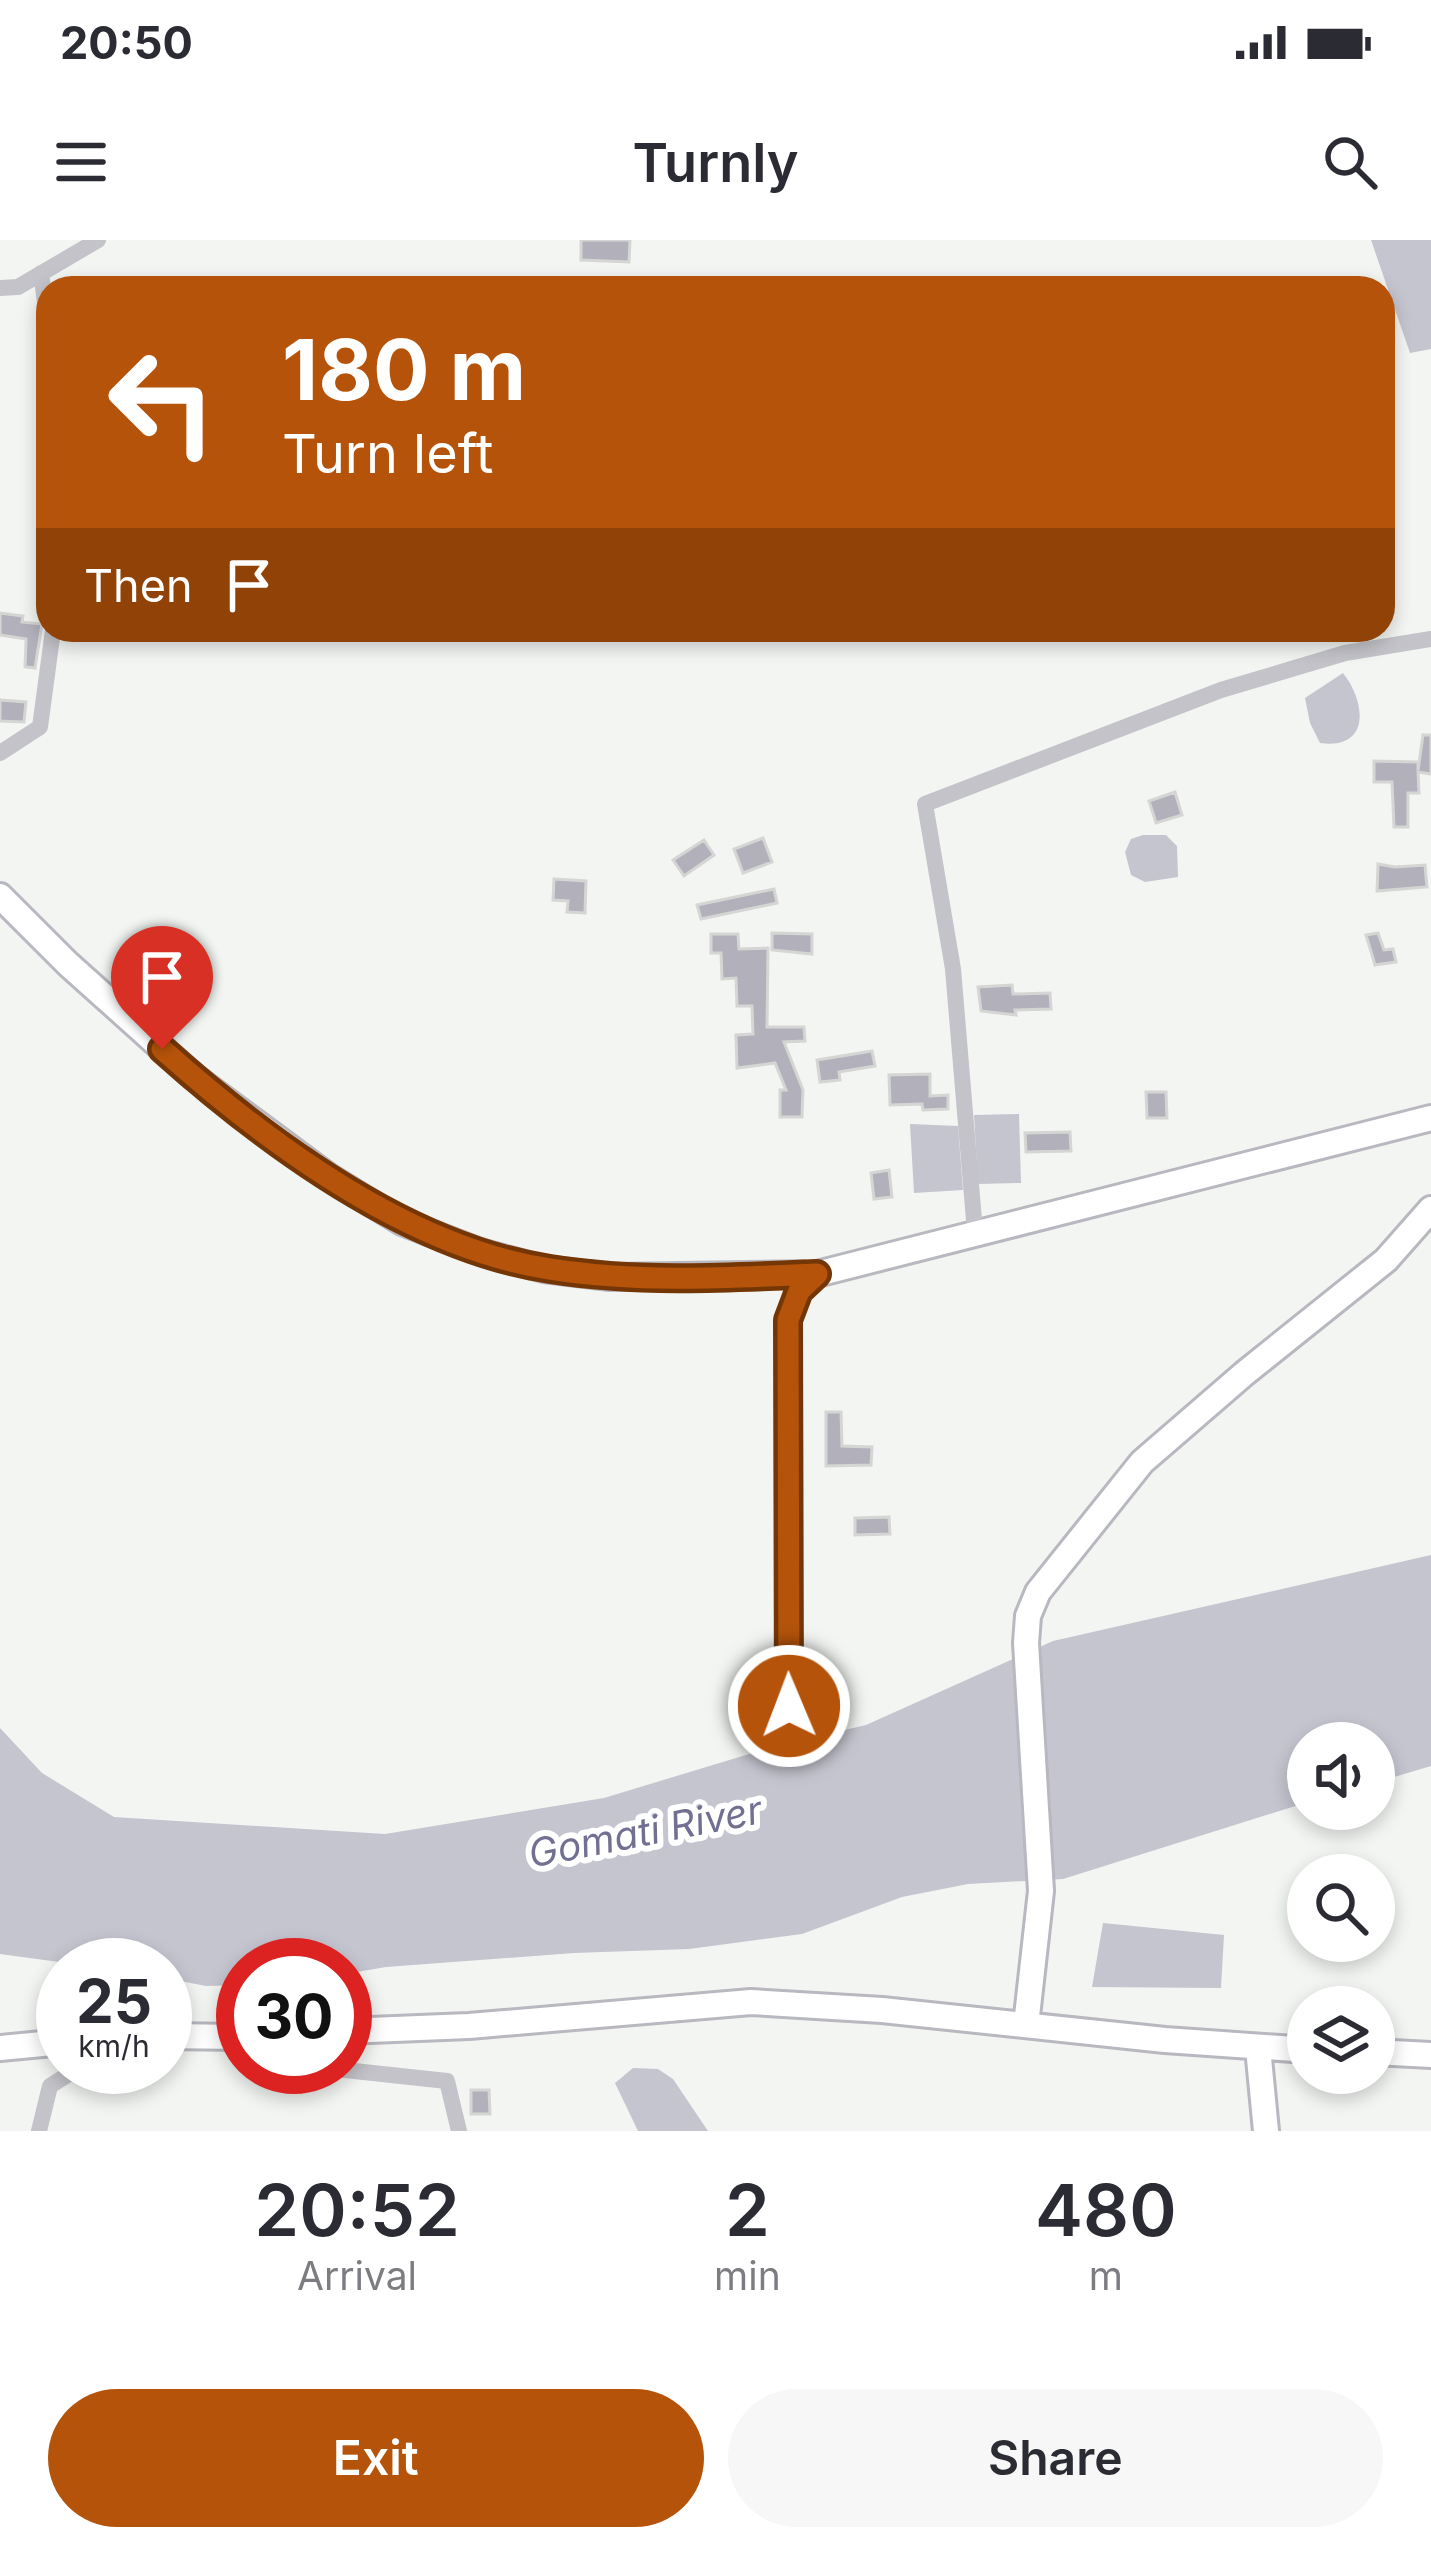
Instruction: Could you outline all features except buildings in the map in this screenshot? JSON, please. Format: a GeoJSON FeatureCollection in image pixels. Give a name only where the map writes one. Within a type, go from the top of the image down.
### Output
{"type":"FeatureCollection","features":[{"type":"Feature","properties":{"kind":"street"},"geometry":{"type":"LineString","coordinates":[[36,276],[98,240]]}},
{"type":"Feature","properties":{"kind":"street"},"geometry":{"type":"LineString","coordinates":[[0,288],[18,287],[36,276]]}},
{"type":"Feature","properties":{"kind":"street"},"geometry":{"type":"LineString","coordinates":[[975,1232],[953,969],[925,804],[1221,690],[1345,653],[1431,639]]}},
{"type":"Feature","properties":{"kind":"street"},"geometry":{"type":"LineString","coordinates":[[0,754],[40,727],[51,642]]}},
{"type":"Feature","properties":{"kind":"street"},"geometry":{"type":"LineString","coordinates":[[0,896],[194,1077],[329,1177],[402,1222],[480,1252],[544,1269],[713,1278],[817,1274],[1431,1118]]}},
{"type":"Feature","properties":{"kind":"street"},"geometry":{"type":"LineString","coordinates":[[1026,2026],[1041,1892],[1026,1643],[1028,1616],[1038,1592],[1142,1462],[1386,1260],[1431,1209]]}},
{"type":"Feature","properties":{"kind":"street"},"geometry":{"type":"LineString","coordinates":[[789,1706],[788,1320],[799,1291],[817,1274]]}},
{"type":"Feature","properties":{"kind":"street"},"geometry":{"type":"LineString","coordinates":[[372,2030],[751,2002],[1287,2049]]}},
{"type":"Feature","properties":{"kind":"street"},"geometry":{"type":"LineString","coordinates":[[0,2048],[36,2045]]}},
{"type":"Feature","properties":{"kind":"street"},"geometry":{"type":"LineString","coordinates":[[1258,2048],[1266,2131]]}},
{"type":"Feature","properties":{"kind":"street"},"geometry":{"type":"LineString","coordinates":[[1395,2053],[1431,2055]]}},
{"type":"Feature","properties":{"kind":"street"},"geometry":{"type":"LineString","coordinates":[[372,2073],[447,2081],[459,2131]]}},
{"type":"Feature","properties":{"kind":"street"},"geometry":{"type":"LineString","coordinates":[[39,2131],[48,2094]]}},
{"type":"Feature","properties":{"kind":"water"},"geometry":{"type":"Polygon","coordinates":[[[1371,240],[1431,240],[1431,349],[1410,353],[1395,310],[1395,276],[1383,276],[1371,240]]]}},
{"type":"Feature","properties":{"kind":"water"},"geometry":{"type":"Polygon","coordinates":[[[1343,673],[1359,710],[1356,732],[1337,743],[1320,743],[1305,698],[1343,673]]]}},
{"type":"Feature","properties":{"kind":"water"},"geometry":{"type":"Polygon","coordinates":[[[1166,835],[1177,846],[1178,877],[1145,882],[1131,875],[1125,852],[1131,839],[1166,835]]]}},
{"type":"Feature","properties":{"kind":"water"},"geometry":{"type":"Polygon","coordinates":[[[1019,1114],[1021,1183],[978,1184],[974,1115],[1019,1114]]]}},
{"type":"Feature","properties":{"kind":"water"},"geometry":{"type":"Polygon","coordinates":[[[910,1124],[958,1126],[963,1190],[914,1193],[910,1124]]]}},
{"type":"Feature","properties":{"kind":"water","name":"Gomati River"},"geometry":{"type":"Polygon","coordinates":[[[1431,1555],[1431,1766],[1395,1777],[1395,1722],[1287,1722],[1287,1809],[1063,1879],[968,1884],[902,1897],[802,1934],[689,1949],[372,1969],[372,1938],[216,1938],[216,1986],[206,1986],[192,1983],[192,1938],[36,1938],[36,1959],[0,1954],[0,1728],[42,1773],[114,1817],[385,1834],[604,1798],[772,1747],[866,1725],[1053,1641],[1431,1555]]]}},
{"type":"Feature","properties":{"kind":"water"},"geometry":{"type":"Polygon","coordinates":[[[1103,1923],[1224,1935],[1221,1988],[1092,1987],[1103,1923]]]}},
{"type":"Feature","properties":{"kind":"water"},"geometry":{"type":"Polygon","coordinates":[[[633,2068],[658,2069],[673,2079],[708,2131],[638,2131],[615,2083],[633,2068]]]}},
{"type":"Feature","properties":{"kind":"route"},"geometry":{"type":"LineString","coordinates":[[162,1049],[329,1177],[402,1222],[480,1252],[544,1269],[610,1277],[817,1274],[799,1291],[788,1320],[789,1706]]}}]}
